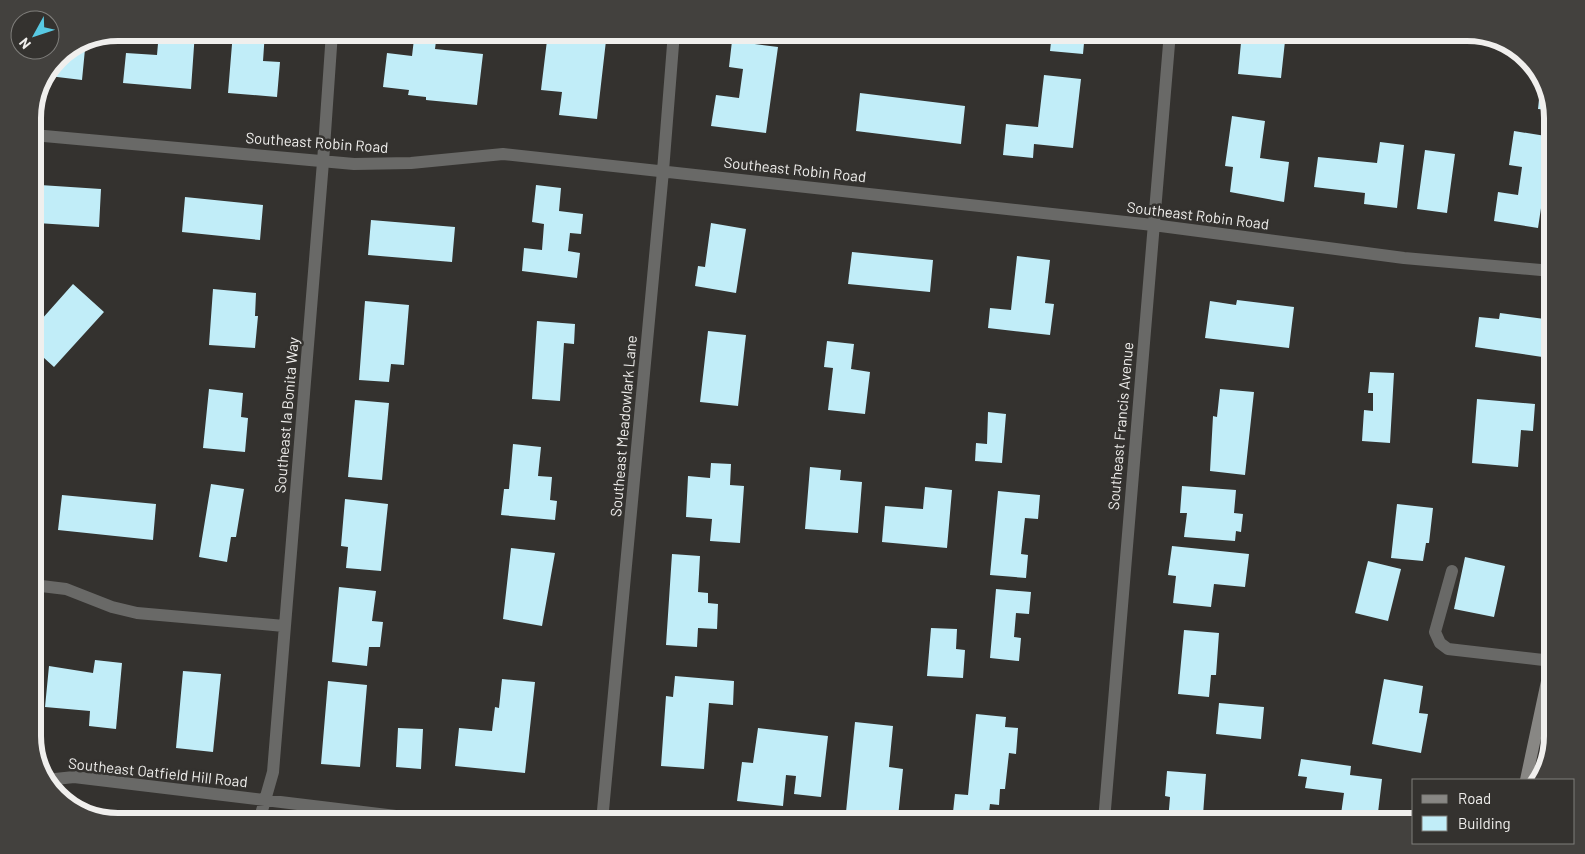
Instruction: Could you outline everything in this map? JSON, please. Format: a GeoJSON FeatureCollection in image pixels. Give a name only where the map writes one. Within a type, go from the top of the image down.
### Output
{"type":"FeatureCollection","features":[{"type":"Feature","properties":{"kind":"main road"},"geometry":{"type":"LineString","coordinates":[[1526,779],[1544,696]]}},
{"type":"Feature","properties":{"kind":"street","name":"Southeast la Bonita Way"},"geometry":{"type":"LineString","coordinates":[[263,813],[273,772],[331,41]]}},
{"type":"Feature","properties":{"kind":"street","name":"Southeast Meadowlark Lane"},"geometry":{"type":"LineString","coordinates":[[603,813],[663,171],[673,41]]}},
{"type":"Feature","properties":{"kind":"street","name":"Southeast Francis Avenue"},"geometry":{"type":"LineString","coordinates":[[1105,813],[1152,225],[1169,41]]}},
{"type":"Feature","properties":{"kind":"street","name":"Southeast Robin Road"},"geometry":{"type":"LineString","coordinates":[[41,135],[354,164],[411,163],[502,154],[1152,225],[1404,258],[1544,270]]}},
{"type":"Feature","properties":{"kind":"street"},"geometry":{"type":"LineString","coordinates":[[1452,571],[1435,632],[1440,643],[1448,649],[1544,658]]}},
{"type":"Feature","properties":{"kind":"street"},"geometry":{"type":"LineString","coordinates":[[41,586],[66,589],[137,613],[284,626]]}},
{"type":"Feature","properties":{"kind":"street","name":"Southeast Oatfield Hill Road"},"geometry":{"type":"LineString","coordinates":[[55,779],[74,776],[367,813]]}},
{"type":"Feature","properties":{"kind":"building"},"geometry":{"type":"Polygon","coordinates":[[[158,41],[194,41],[191,89],[123,83],[126,53],[157,55],[158,41]]]}},
{"type":"Feature","properties":{"kind":"building"},"geometry":{"type":"Polygon","coordinates":[[[232,41],[264,41],[263,61],[280,62],[277,97],[228,93],[232,41]]]}},
{"type":"Feature","properties":{"kind":"building"},"geometry":{"type":"Polygon","coordinates":[[[414,41],[436,41],[435,49],[483,54],[477,105],[426,100],[426,97],[408,95],[409,90],[383,87],[387,53],[412,56],[414,41]]]}},
{"type":"Feature","properties":{"kind":"building"},"geometry":{"type":"Polygon","coordinates":[[[547,41],[606,41],[597,119],[559,115],[562,92],[541,90],[547,41]]]}},
{"type":"Feature","properties":{"kind":"building"},"geometry":{"type":"Polygon","coordinates":[[[732,41],[778,47],[766,133],[711,126],[716,95],[739,98],[743,69],[729,67],[732,41]]]}},
{"type":"Feature","properties":{"kind":"building"},"geometry":{"type":"Polygon","coordinates":[[[1051,41],[1084,41],[1083,54],[1050,51],[1051,41]]]}},
{"type":"Feature","properties":{"kind":"building"},"geometry":{"type":"Polygon","coordinates":[[[1241,41],[1285,41],[1281,78],[1238,74],[1241,41]]]}},
{"type":"Feature","properties":{"kind":"building"},"geometry":{"type":"Polygon","coordinates":[[[85,50],[82,80],[54,77],[68,60],[85,50]]]}},
{"type":"Feature","properties":{"kind":"building"},"geometry":{"type":"Polygon","coordinates":[[[1044,75],[1081,79],[1073,148],[1034,144],[1033,158],[1003,155],[1006,124],[1038,127],[1044,75]]]}},
{"type":"Feature","properties":{"kind":"building"},"geometry":{"type":"Polygon","coordinates":[[[860,93],[965,106],[961,144],[856,131],[860,93]]]}},
{"type":"Feature","properties":{"kind":"building"},"geometry":{"type":"Polygon","coordinates":[[[1540,93],[1543,109],[1538,109],[1540,93]]]}},
{"type":"Feature","properties":{"kind":"building"},"geometry":{"type":"Polygon","coordinates":[[[1232,116],[1265,121],[1260,158],[1289,162],[1284,202],[1230,192],[1233,167],[1225,166],[1232,116]]]}},
{"type":"Feature","properties":{"kind":"building"},"geometry":{"type":"Polygon","coordinates":[[[1514,131],[1544,136],[1544,188],[1538,228],[1494,221],[1498,192],[1518,195],[1522,167],[1509,165],[1514,131]]]}},
{"type":"Feature","properties":{"kind":"building"},"geometry":{"type":"Polygon","coordinates":[[[1380,142],[1404,145],[1397,208],[1364,204],[1365,193],[1314,187],[1318,157],[1377,163],[1380,142]]]}},
{"type":"Feature","properties":{"kind":"building"},"geometry":{"type":"Polygon","coordinates":[[[1425,150],[1455,154],[1447,213],[1417,209],[1425,150]]]}},
{"type":"Feature","properties":{"kind":"building"},"geometry":{"type":"Polygon","coordinates":[[[41,185],[101,189],[99,227],[41,223],[41,185]]]}},
{"type":"Feature","properties":{"kind":"building"},"geometry":{"type":"Polygon","coordinates":[[[536,185],[561,188],[559,211],[583,214],[581,234],[570,233],[568,251],[580,253],[577,278],[522,271],[524,248],[542,250],[544,224],[532,222],[536,185]]]}},
{"type":"Feature","properties":{"kind":"building"},"geometry":{"type":"Polygon","coordinates":[[[185,197],[263,205],[260,240],[182,232],[185,197]]]}},
{"type":"Feature","properties":{"kind":"building"},"geometry":{"type":"Polygon","coordinates":[[[371,220],[455,227],[452,262],[368,255],[371,220]]]}},
{"type":"Feature","properties":{"kind":"building"},"geometry":{"type":"Polygon","coordinates":[[[711,223],[746,229],[736,293],[695,286],[698,266],[705,267],[711,223]]]}},
{"type":"Feature","properties":{"kind":"building"},"geometry":{"type":"Polygon","coordinates":[[[852,252],[933,260],[930,292],[848,284],[852,252]]]}},
{"type":"Feature","properties":{"kind":"building"},"geometry":{"type":"Polygon","coordinates":[[[1017,256],[1050,260],[1045,303],[1054,304],[1050,335],[988,328],[990,308],[1011,310],[1017,256]]]}},
{"type":"Feature","properties":{"kind":"building"},"geometry":{"type":"Polygon","coordinates":[[[73,284],[104,312],[54,367],[41,355],[41,320],[73,284]]]}},
{"type":"Feature","properties":{"kind":"building"},"geometry":{"type":"Polygon","coordinates":[[[213,289],[256,293],[255,316],[258,316],[255,348],[209,345],[213,289]]]}},
{"type":"Feature","properties":{"kind":"building"},"geometry":{"type":"Polygon","coordinates":[[[1237,300],[1294,307],[1289,348],[1205,338],[1210,301],[1236,305],[1237,300]]]}},
{"type":"Feature","properties":{"kind":"building"},"geometry":{"type":"Polygon","coordinates":[[[365,301],[409,305],[404,365],[391,364],[389,382],[359,380],[365,301]]]}},
{"type":"Feature","properties":{"kind":"building"},"geometry":{"type":"Polygon","coordinates":[[[1500,313],[1544,319],[1544,357],[1475,347],[1479,317],[1499,319],[1500,313]]]}},
{"type":"Feature","properties":{"kind":"building"},"geometry":{"type":"Polygon","coordinates":[[[537,321],[575,324],[574,344],[564,343],[560,401],[532,399],[537,321]]]}},
{"type":"Feature","properties":{"kind":"building"},"geometry":{"type":"Polygon","coordinates":[[[708,331],[746,335],[738,406],[700,402],[708,331]]]}},
{"type":"Feature","properties":{"kind":"building"},"geometry":{"type":"Polygon","coordinates":[[[827,341],[854,344],[851,369],[870,372],[865,414],[828,410],[833,368],[824,367],[827,341]]]}},
{"type":"Feature","properties":{"kind":"building"},"geometry":{"type":"Polygon","coordinates":[[[1370,372],[1394,373],[1390,443],[1362,441],[1364,410],[1373,411],[1373,393],[1368,393],[1370,372]]]}},
{"type":"Feature","properties":{"kind":"building"},"geometry":{"type":"Polygon","coordinates":[[[209,389],[243,393],[241,417],[248,418],[245,452],[203,448],[209,389]]]}},
{"type":"Feature","properties":{"kind":"building"},"geometry":{"type":"Polygon","coordinates":[[[1220,389],[1254,392],[1245,475],[1210,471],[1213,416],[1217,417],[1220,389]]]}},
{"type":"Feature","properties":{"kind":"building"},"geometry":{"type":"Polygon","coordinates":[[[1477,399],[1535,404],[1533,431],[1521,430],[1518,467],[1472,463],[1477,399]]]}},
{"type":"Feature","properties":{"kind":"building"},"geometry":{"type":"Polygon","coordinates":[[[355,400],[389,403],[382,480],[348,477],[355,400]]]}},
{"type":"Feature","properties":{"kind":"building"},"geometry":{"type":"Polygon","coordinates":[[[988,412],[1006,414],[1002,463],[975,461],[976,443],[987,444],[988,412]]]}},
{"type":"Feature","properties":{"kind":"building"},"geometry":{"type":"Polygon","coordinates":[[[513,444],[541,447],[538,476],[552,477],[550,500],[557,501],[555,520],[501,515],[504,489],[509,489],[513,444]]]}},
{"type":"Feature","properties":{"kind":"building"},"geometry":{"type":"Polygon","coordinates":[[[711,463],[731,464],[730,485],[744,486],[740,543],[710,541],[712,519],[686,517],[688,476],[710,478],[711,463]]]}},
{"type":"Feature","properties":{"kind":"building"},"geometry":{"type":"Polygon","coordinates":[[[810,467],[841,470],[840,480],[862,482],[858,533],[805,529],[810,467]]]}},
{"type":"Feature","properties":{"kind":"building"},"geometry":{"type":"Polygon","coordinates":[[[211,484],[244,489],[236,537],[231,537],[227,562],[199,557],[211,484]]]}},
{"type":"Feature","properties":{"kind":"building"},"geometry":{"type":"Polygon","coordinates":[[[1182,486],[1236,490],[1234,513],[1243,514],[1241,532],[1236,531],[1235,541],[1184,537],[1187,513],[1180,513],[1182,486]]]}},
{"type":"Feature","properties":{"kind":"building"},"geometry":{"type":"Polygon","coordinates":[[[925,487],[952,490],[947,548],[882,542],[885,506],[923,509],[925,487]]]}},
{"type":"Feature","properties":{"kind":"building"},"geometry":{"type":"Polygon","coordinates":[[[998,491],[1040,495],[1038,519],[1025,518],[1021,554],[1028,555],[1026,578],[990,575],[998,491]]]}},
{"type":"Feature","properties":{"kind":"building"},"geometry":{"type":"Polygon","coordinates":[[[62,495],[156,504],[153,540],[58,530],[62,495]]]}},
{"type":"Feature","properties":{"kind":"building"},"geometry":{"type":"Polygon","coordinates":[[[345,499],[388,504],[381,571],[346,568],[348,547],[341,546],[345,499]]]}},
{"type":"Feature","properties":{"kind":"building"},"geometry":{"type":"Polygon","coordinates":[[[1397,504],[1433,508],[1429,543],[1426,543],[1423,561],[1391,558],[1397,504]]]}},
{"type":"Feature","properties":{"kind":"building"},"geometry":{"type":"Polygon","coordinates":[[[1172,546],[1249,554],[1245,587],[1214,584],[1211,607],[1173,603],[1176,576],[1168,575],[1172,546]]]}},
{"type":"Feature","properties":{"kind":"building"},"geometry":{"type":"Polygon","coordinates":[[[511,548],[555,553],[542,626],[503,619],[511,548]]]}},
{"type":"Feature","properties":{"kind":"building"},"geometry":{"type":"Polygon","coordinates":[[[672,554],[700,556],[698,592],[708,593],[708,603],[718,604],[717,629],[698,628],[697,647],[666,645],[672,554]]]}},
{"type":"Feature","properties":{"kind":"building"},"geometry":{"type":"Polygon","coordinates":[[[1465,557],[1505,566],[1494,617],[1454,609],[1465,557]]]}},
{"type":"Feature","properties":{"kind":"building"},"geometry":{"type":"Polygon","coordinates":[[[1368,561],[1401,569],[1388,621],[1355,613],[1368,561]]]}},
{"type":"Feature","properties":{"kind":"building"},"geometry":{"type":"Polygon","coordinates":[[[339,587],[376,591],[372,621],[383,622],[380,647],[369,647],[367,666],[332,662],[339,587]]]}},
{"type":"Feature","properties":{"kind":"building"},"geometry":{"type":"Polygon","coordinates":[[[996,589],[1031,592],[1029,614],[1016,613],[1014,637],[1021,638],[1019,661],[990,658],[996,589]]]}},
{"type":"Feature","properties":{"kind":"building"},"geometry":{"type":"Polygon","coordinates":[[[931,628],[957,629],[956,649],[965,650],[963,678],[927,676],[931,628]]]}},
{"type":"Feature","properties":{"kind":"building"},"geometry":{"type":"Polygon","coordinates":[[[1184,630],[1219,633],[1216,675],[1211,675],[1209,697],[1178,694],[1184,630]]]}},
{"type":"Feature","properties":{"kind":"building"},"geometry":{"type":"Polygon","coordinates":[[[95,660],[122,663],[116,729],[89,726],[90,711],[45,707],[49,666],[93,673],[95,660]]]}},
{"type":"Feature","properties":{"kind":"building"},"geometry":{"type":"Polygon","coordinates":[[[183,671],[221,674],[213,752],[176,748],[183,671]]]}},
{"type":"Feature","properties":{"kind":"building"},"geometry":{"type":"Polygon","coordinates":[[[675,676],[734,681],[733,705],[709,703],[704,769],[661,766],[666,696],[673,697],[675,676]]]}},
{"type":"Feature","properties":{"kind":"building"},"geometry":{"type":"Polygon","coordinates":[[[502,679],[535,682],[525,773],[455,766],[459,728],[492,731],[495,707],[499,708],[502,679]]]}},
{"type":"Feature","properties":{"kind":"building"},"geometry":{"type":"Polygon","coordinates":[[[1384,679],[1423,686],[1419,713],[1428,714],[1421,753],[1372,744],[1384,679]]]}},
{"type":"Feature","properties":{"kind":"building"},"geometry":{"type":"Polygon","coordinates":[[[328,681],[367,685],[360,767],[321,764],[328,681]]]}},
{"type":"Feature","properties":{"kind":"building"},"geometry":{"type":"Polygon","coordinates":[[[1219,703],[1264,707],[1261,739],[1216,734],[1219,703]]]}},
{"type":"Feature","properties":{"kind":"building"},"geometry":{"type":"Polygon","coordinates":[[[976,714],[1006,717],[1005,727],[1018,728],[1016,754],[1009,753],[1005,789],[1000,789],[999,805],[990,804],[989,813],[953,813],[955,794],[968,795],[976,714]]]}},
{"type":"Feature","properties":{"kind":"building"},"geometry":{"type":"Polygon","coordinates":[[[855,722],[893,726],[889,767],[903,769],[898,813],[846,812],[855,722]]]}},
{"type":"Feature","properties":{"kind":"building"},"geometry":{"type":"Polygon","coordinates":[[[398,728],[423,729],[421,769],[396,767],[398,728]]]}},
{"type":"Feature","properties":{"kind":"building"},"geometry":{"type":"Polygon","coordinates":[[[758,728],[828,736],[821,797],[794,794],[796,776],[786,775],[783,806],[737,801],[742,762],[753,763],[758,728]]]}},
{"type":"Feature","properties":{"kind":"building"},"geometry":{"type":"Polygon","coordinates":[[[1301,759],[1351,766],[1350,775],[1382,779],[1378,813],[1341,813],[1344,793],[1305,788],[1307,777],[1298,776],[1301,759]]]}},
{"type":"Feature","properties":{"kind":"building"},"geometry":{"type":"Polygon","coordinates":[[[1167,771],[1206,774],[1203,813],[1169,813],[1170,797],[1165,796],[1167,771]]]}}]}
